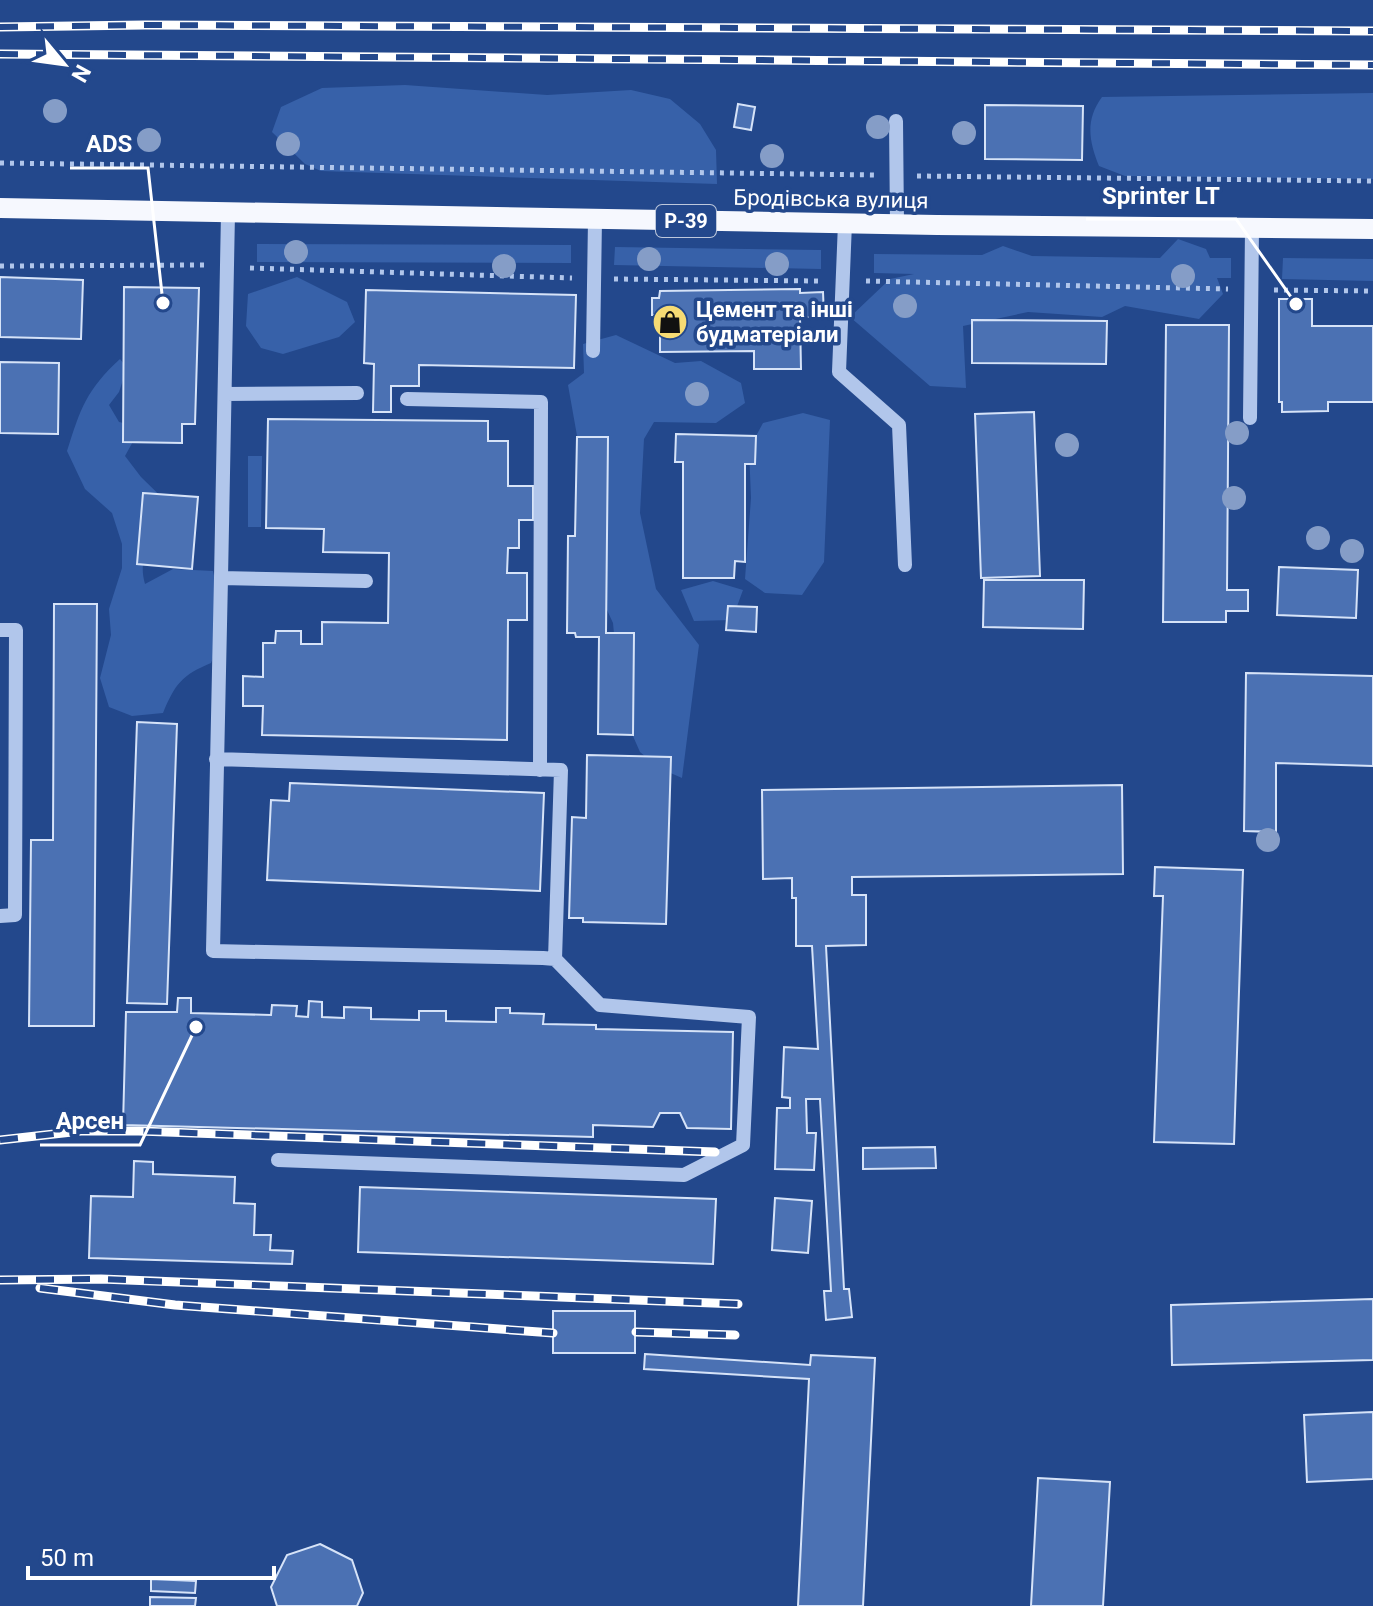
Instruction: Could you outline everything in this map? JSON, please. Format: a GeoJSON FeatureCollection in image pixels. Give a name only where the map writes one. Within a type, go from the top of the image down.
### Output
{"type":"FeatureCollection","features":[{"type":"Feature","properties":{"kind":"main road","name":"Бродівська вулиця"},"geometry":{"type":"LineString","coordinates":[[0,208],[1373,229]]}},
{"type":"Feature","properties":{"kind":"lane"},"geometry":{"type":"LineString","coordinates":[[896,121],[897,224]]}},
{"type":"Feature","properties":{"kind":"lane"},"geometry":{"type":"LineString","coordinates":[[228,213],[213,951],[555,959],[600,1005],[749,1017],[743,1145],[684,1175],[278,1160]]}},
{"type":"Feature","properties":{"kind":"lane"},"geometry":{"type":"LineString","coordinates":[[593,351],[595,219]]}},
{"type":"Feature","properties":{"kind":"lane"},"geometry":{"type":"LineString","coordinates":[[845,223],[839,372],[899,425],[905,565]]}},
{"type":"Feature","properties":{"kind":"lane"},"geometry":{"type":"LineString","coordinates":[[1250,418],[1252,228]]}},
{"type":"Feature","properties":{"kind":"lane"},"geometry":{"type":"LineString","coordinates":[[225,394],[357,393]]}},
{"type":"Feature","properties":{"kind":"lane"},"geometry":{"type":"LineString","coordinates":[[407,399],[541,402],[540,770]]}},
{"type":"Feature","properties":{"kind":"lane"},"geometry":{"type":"LineString","coordinates":[[221,578],[366,581]]}},
{"type":"Feature","properties":{"kind":"lane"},"geometry":{"type":"LineString","coordinates":[[0,630],[16,630],[15,915],[0,916]]}},
{"type":"Feature","properties":{"kind":"lane"},"geometry":{"type":"LineString","coordinates":[[216,759],[561,770],[555,959]]}},
{"type":"Feature","properties":{"kind":"path"},"geometry":{"type":"LineString","coordinates":[[0,163],[1373,181]]}},
{"type":"Feature","properties":{"kind":"path"},"geometry":{"type":"LineString","coordinates":[[0,266],[226,264],[256,269],[595,279],[1373,291]]}},
{"type":"Feature","properties":{"kind":"shaded area"},"geometry":{"type":"Polygon","coordinates":[[[405,85],[547,95],[631,90],[670,99],[700,124],[716,150],[717,184],[321,171],[305,164],[272,132],[281,107],[322,88],[405,85]]]}},
{"type":"Feature","properties":{"kind":"shaded area"},"geometry":{"type":"Polygon","coordinates":[[[1373,93],[1373,179],[1125,176],[1099,166],[1091,139],[1093,114],[1102,97],[1373,93]]]}},
{"type":"Feature","properties":{"kind":"shaded area"},"geometry":{"type":"Polygon","coordinates":[[[1178,239],[1206,249],[1210,258],[1231,258],[1231,278],[1217,278],[1223,294],[1199,319],[1125,306],[1102,317],[1028,312],[963,326],[966,388],[930,386],[850,317],[890,279],[914,274],[874,273],[874,254],[982,255],[1003,246],[1032,256],[1160,258],[1178,239]]]}},
{"type":"Feature","properties":{"kind":"shaded area"},"geometry":{"type":"Polygon","coordinates":[[[257,244],[571,245],[571,263],[257,262],[257,244]]]}},
{"type":"Feature","properties":{"kind":"shaded area"},"geometry":{"type":"Polygon","coordinates":[[[615,247],[821,250],[821,269],[614,265],[615,247]]]}},
{"type":"Feature","properties":{"kind":"shaded area"},"geometry":{"type":"Polygon","coordinates":[[[1283,258],[1373,259],[1373,281],[1282,279],[1283,258]]]}},
{"type":"Feature","properties":{"kind":"shaded area"},"geometry":{"type":"Polygon","coordinates":[[[297,277],[347,302],[355,322],[339,337],[283,354],[261,348],[246,326],[248,294],[297,277]]]}},
{"type":"Feature","properties":{"kind":"shaded area"},"geometry":{"type":"Polygon","coordinates":[[[616,335],[675,363],[701,361],[741,383],[745,403],[716,423],[654,422],[644,439],[640,513],[656,589],[699,645],[682,778],[659,768],[640,752],[621,709],[613,623],[595,584],[584,475],[568,385],[584,373],[583,344],[616,335]]]}},
{"type":"Feature","properties":{"kind":"shaded area"},"geometry":{"type":"Polygon","coordinates":[[[120,359],[127,368],[119,392],[109,405],[119,422],[141,427],[125,456],[141,477],[184,519],[158,538],[147,553],[143,572],[145,584],[173,569],[213,571],[223,631],[211,663],[181,682],[163,713],[132,716],[109,707],[100,678],[111,635],[109,609],[122,568],[122,544],[112,513],[85,489],[67,451],[86,400],[120,359]]]}},
{"type":"Feature","properties":{"kind":"shaded area"},"geometry":{"type":"Polygon","coordinates":[[[803,413],[830,420],[824,562],[802,595],[765,593],[745,579],[751,498],[749,449],[763,423],[803,413]]]}},
{"type":"Feature","properties":{"kind":"shaded area"},"geometry":{"type":"Polygon","coordinates":[[[248,456],[262,456],[261,527],[248,527],[248,456]]]}},
{"type":"Feature","properties":{"kind":"shaded area"},"geometry":{"type":"Polygon","coordinates":[[[713,581],[743,590],[732,620],[694,621],[681,590],[713,581]]]}},
{"type":"Feature","properties":{"kind":"building"},"geometry":{"type":"Polygon","coordinates":[[[738,104],[755,107],[751,130],[734,127],[738,104]]]}},
{"type":"Feature","properties":{"kind":"building"},"geometry":{"type":"Polygon","coordinates":[[[985,105],[1083,106],[1082,160],[985,159],[985,105]]]}},
{"type":"Feature","properties":{"kind":"building"},"geometry":{"type":"Polygon","coordinates":[[[0,277],[83,280],[81,339],[0,337],[0,277]]]}},
{"type":"Feature","properties":{"kind":"building"},"geometry":{"type":"Polygon","coordinates":[[[124,287],[199,288],[195,424],[182,424],[182,443],[123,442],[124,287]]]}},
{"type":"Feature","properties":{"kind":"building"},"geometry":{"type":"Polygon","coordinates":[[[800,289],[800,293],[823,292],[824,317],[800,317],[801,369],[754,369],[754,351],[660,352],[660,315],[652,315],[652,298],[659,298],[660,291],[800,289]]]}},
{"type":"Feature","properties":{"kind":"building"},"geometry":{"type":"Polygon","coordinates":[[[366,290],[576,295],[574,368],[419,365],[419,386],[391,386],[391,412],[373,412],[374,364],[364,363],[366,290]]]}},
{"type":"Feature","properties":{"kind":"building"},"geometry":{"type":"Polygon","coordinates":[[[1279,299],[1312,299],[1312,326],[1373,326],[1373,402],[1328,402],[1328,411],[1282,412],[1282,402],[1279,402],[1279,299]]]}},
{"type":"Feature","properties":{"kind":"building"},"geometry":{"type":"Polygon","coordinates":[[[972,320],[1107,321],[1106,364],[972,363],[972,320]]]}},
{"type":"Feature","properties":{"kind":"building"},"geometry":{"type":"Polygon","coordinates":[[[1166,325],[1229,325],[1227,590],[1248,590],[1248,611],[1226,611],[1226,622],[1163,622],[1166,325]]]}},
{"type":"Feature","properties":{"kind":"building"},"geometry":{"type":"Polygon","coordinates":[[[0,362],[59,363],[58,434],[0,433],[0,362]]]}},
{"type":"Feature","properties":{"kind":"building"},"geometry":{"type":"Polygon","coordinates":[[[1034,412],[1040,576],[981,578],[975,414],[1034,412]]]}},
{"type":"Feature","properties":{"kind":"building"},"geometry":{"type":"Polygon","coordinates":[[[268,419],[488,421],[488,441],[508,441],[508,486],[533,486],[533,520],[519,520],[519,548],[508,548],[507,573],[527,573],[527,620],[508,620],[507,740],[262,735],[263,706],[243,706],[243,676],[263,677],[263,643],[275,643],[276,631],[301,631],[301,644],[322,644],[322,622],[388,623],[389,553],[323,552],[324,529],[266,528],[268,419]]]}},
{"type":"Feature","properties":{"kind":"building"},"geometry":{"type":"Polygon","coordinates":[[[676,434],[756,436],[755,464],[745,464],[745,562],[735,561],[734,578],[683,578],[683,462],[675,462],[676,434]]]}},
{"type":"Feature","properties":{"kind":"building"},"geometry":{"type":"Polygon","coordinates":[[[577,437],[608,437],[606,633],[634,633],[633,735],[598,734],[599,637],[576,637],[575,633],[567,633],[568,536],[575,536],[577,437]]]}},
{"type":"Feature","properties":{"kind":"building"},"geometry":{"type":"Polygon","coordinates":[[[143,493],[198,497],[192,569],[137,564],[143,493]]]}},
{"type":"Feature","properties":{"kind":"building"},"geometry":{"type":"Polygon","coordinates":[[[1279,567],[1358,570],[1356,618],[1277,615],[1279,567]]]}},
{"type":"Feature","properties":{"kind":"building"},"geometry":{"type":"Polygon","coordinates":[[[984,580],[1084,580],[1083,629],[983,627],[984,580]]]}},
{"type":"Feature","properties":{"kind":"building"},"geometry":{"type":"Polygon","coordinates":[[[54,604],[97,604],[94,1026],[29,1026],[31,840],[53,840],[54,604]]]}},
{"type":"Feature","properties":{"kind":"building"},"geometry":{"type":"Polygon","coordinates":[[[728,606],[757,607],[756,632],[726,630],[728,606]]]}},
{"type":"Feature","properties":{"kind":"building"},"geometry":{"type":"Polygon","coordinates":[[[1246,673],[1373,676],[1373,766],[1276,763],[1276,832],[1244,831],[1246,673]]]}},
{"type":"Feature","properties":{"kind":"building"},"geometry":{"type":"Polygon","coordinates":[[[137,722],[177,724],[167,1004],[127,1003],[137,722]]]}},
{"type":"Feature","properties":{"kind":"building"},"geometry":{"type":"Polygon","coordinates":[[[587,755],[671,757],[666,924],[583,922],[583,918],[569,918],[572,817],[586,818],[587,755]]]}},
{"type":"Feature","properties":{"kind":"building"},"geometry":{"type":"Polygon","coordinates":[[[290,783],[544,793],[540,891],[267,880],[271,800],[289,801],[290,783]]]}},
{"type":"Feature","properties":{"kind":"building"},"geometry":{"type":"Polygon","coordinates":[[[1122,785],[1123,874],[852,877],[852,895],[866,895],[866,945],[826,946],[844,1289],[849,1289],[852,1317],[826,1320],[824,1291],[831,1291],[820,1099],[806,1099],[807,1133],[816,1133],[814,1170],[775,1169],[777,1108],[790,1108],[790,1098],[782,1097],[784,1047],[818,1049],[812,946],[796,946],[796,898],[792,898],[792,878],[763,879],[762,790],[1122,785]]]}},
{"type":"Feature","properties":{"kind":"building"},"geometry":{"type":"Polygon","coordinates":[[[1155,867],[1243,870],[1234,1144],[1154,1142],[1163,896],[1154,896],[1155,867]]]}},
{"type":"Feature","properties":{"kind":"building"},"geometry":{"type":"Polygon","coordinates":[[[178,998],[191,998],[191,1013],[271,1015],[272,1005],[297,1006],[296,1016],[308,1017],[309,1001],[322,1002],[322,1017],[344,1018],[344,1007],[371,1008],[371,1019],[419,1020],[419,1011],[446,1011],[446,1021],[496,1022],[496,1008],[510,1008],[510,1013],[544,1014],[543,1024],[596,1025],[596,1029],[733,1032],[731,1129],[687,1128],[680,1113],[660,1113],[653,1127],[593,1125],[593,1137],[123,1125],[126,1012],[177,1012],[178,998]]]}},
{"type":"Feature","properties":{"kind":"building"},"geometry":{"type":"Polygon","coordinates":[[[935,1147],[936,1168],[863,1169],[863,1148],[935,1147]]]}},
{"type":"Feature","properties":{"kind":"building"},"geometry":{"type":"Polygon","coordinates":[[[134,1161],[153,1162],[153,1174],[235,1177],[234,1203],[255,1204],[254,1235],[271,1235],[270,1250],[293,1251],[292,1264],[89,1258],[91,1196],[133,1197],[134,1161]]]}},
{"type":"Feature","properties":{"kind":"building"},"geometry":{"type":"Polygon","coordinates":[[[360,1187],[716,1199],[713,1264],[358,1252],[360,1187]]]}},
{"type":"Feature","properties":{"kind":"building"},"geometry":{"type":"Polygon","coordinates":[[[775,1198],[812,1201],[808,1253],[772,1250],[775,1198]]]}},
{"type":"Feature","properties":{"kind":"building"},"geometry":{"type":"Polygon","coordinates":[[[1373,1299],[1373,1360],[1172,1365],[1171,1305],[1373,1299]]]}},
{"type":"Feature","properties":{"kind":"building"},"geometry":{"type":"Polygon","coordinates":[[[553,1311],[635,1311],[635,1353],[553,1353],[553,1311]]]}},
{"type":"Feature","properties":{"kind":"building"},"geometry":{"type":"Polygon","coordinates":[[[645,1354],[810,1365],[811,1355],[875,1358],[863,1606],[798,1606],[809,1379],[644,1369],[645,1354]]]}},
{"type":"Feature","properties":{"kind":"building"},"geometry":{"type":"Polygon","coordinates":[[[1373,1412],[1373,1479],[1307,1482],[1304,1415],[1373,1412]]]}},
{"type":"Feature","properties":{"kind":"building"},"geometry":{"type":"Polygon","coordinates":[[[1038,1478],[1110,1482],[1103,1606],[1031,1606],[1038,1478]]]}},
{"type":"Feature","properties":{"kind":"building"},"geometry":{"type":"Polygon","coordinates":[[[320,1544],[352,1560],[363,1593],[357,1606],[277,1606],[271,1587],[287,1555],[320,1544]]]}},
{"type":"Feature","properties":{"kind":"building"},"geometry":{"type":"Polygon","coordinates":[[[151,1579],[196,1581],[195,1593],[151,1591],[151,1579]]]}},
{"type":"Feature","properties":{"kind":"building"},"geometry":{"type":"Polygon","coordinates":[[[150,1597],[196,1598],[195,1606],[150,1606],[150,1597]]]}},
{"type":"Feature","properties":{"kind":"railway"},"geometry":{"type":"LineString","coordinates":[[0,27],[145,25],[1373,31]]}},
{"type":"Feature","properties":{"kind":"railway"},"geometry":{"type":"LineString","coordinates":[[0,54],[1373,65]]}},
{"type":"Feature","properties":{"kind":"railway"},"geometry":{"type":"LineString","coordinates":[[0,1140],[81,1131],[139,1131],[715,1152]]}},
{"type":"Feature","properties":{"kind":"railway"},"geometry":{"type":"LineString","coordinates":[[0,1280],[101,1279],[738,1304]]}},
{"type":"Feature","properties":{"kind":"railway"},"geometry":{"type":"LineString","coordinates":[[40,1288],[175,1305],[553,1333]]}},
{"type":"Feature","properties":{"kind":"railway"},"geometry":{"type":"LineString","coordinates":[[636,1332],[735,1335]]}},
{"type":"Feature","properties":{"kind":"place","name":"ADS"},"geometry":{"type":"Point","coordinates":[163,303]}},
{"type":"Feature","properties":{"kind":"place","name":"Sprinter LT"},"geometry":{"type":"Point","coordinates":[1296,304]}},
{"type":"Feature","properties":{"kind":"place","name":"Цемент та інші будматеріали"},"geometry":{"type":"Point","coordinates":[670,322]}},
{"type":"Feature","properties":{"kind":"place","name":"Арсен"},"geometry":{"type":"Point","coordinates":[196,1027]}}]}
